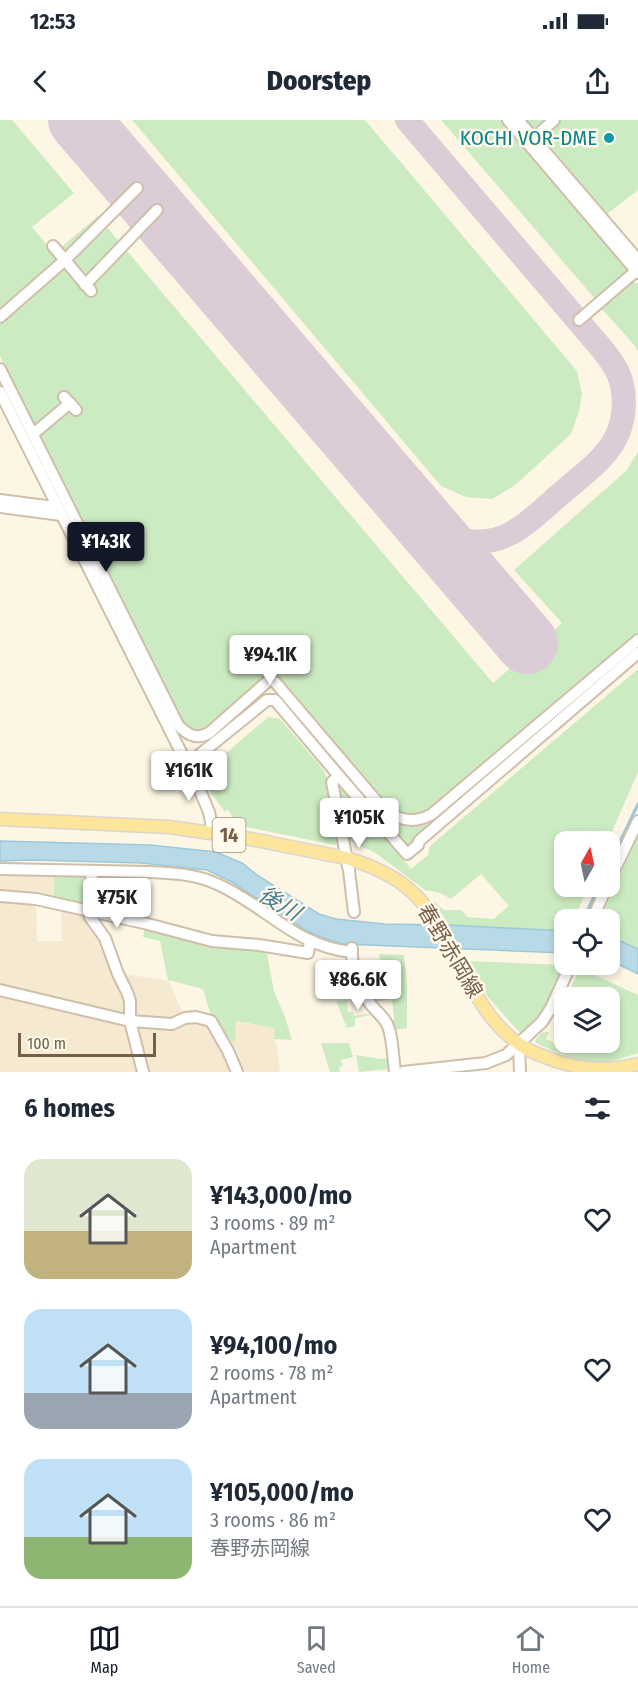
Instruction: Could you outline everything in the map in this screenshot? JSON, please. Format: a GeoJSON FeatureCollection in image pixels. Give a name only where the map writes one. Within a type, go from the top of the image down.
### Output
{"type":"FeatureCollection","features":[{"type":"Feature","properties":{"kind":"main road","name":"春野赤岡線"},"geometry":{"type":"LineString","coordinates":[[0,819],[137,825],[213,832],[367,864],[397,881],[420,900],[435,920],[488,1013],[519,1045],[555,1061],[588,1069],[606,1070],[638,1064]]}},
{"type":"Feature","properties":{"kind":"street"},"geometry":{"type":"LineString","coordinates":[[516,120],[534,138],[637,268]]}},
{"type":"Feature","properties":{"kind":"street"},"geometry":{"type":"LineString","coordinates":[[516,120],[637,268]]}},
{"type":"Feature","properties":{"kind":"street"},"geometry":{"type":"LineString","coordinates":[[534,138],[554,120]]}},
{"type":"Feature","properties":{"kind":"street"},"geometry":{"type":"LineString","coordinates":[[0,317],[65,260],[137,188]]}},
{"type":"Feature","properties":{"kind":"street"},"geometry":{"type":"LineString","coordinates":[[53,246],[88,288],[157,210]]}},
{"type":"Feature","properties":{"kind":"street"},"geometry":{"type":"LineString","coordinates":[[579,320],[637,268]]}},
{"type":"Feature","properties":{"kind":"street"},"geometry":{"type":"LineString","coordinates":[[0,369],[178,725],[194,736],[202,737],[209,733],[271,680],[384,810],[403,820],[422,819],[432,814],[638,640]]}},
{"type":"Feature","properties":{"kind":"street"},"geometry":{"type":"LineString","coordinates":[[0,392],[198,786],[209,812],[213,832]]}},
{"type":"Feature","properties":{"kind":"street"},"geometry":{"type":"LineString","coordinates":[[33,434],[70,403]]}},
{"type":"Feature","properties":{"kind":"street"},"geometry":{"type":"LineString","coordinates":[[0,500],[46,506],[56,504]]}},
{"type":"Feature","properties":{"kind":"street"},"geometry":{"type":"LineString","coordinates":[[0,507],[61,515]]}},
{"type":"Feature","properties":{"kind":"street"},"geometry":{"type":"LineString","coordinates":[[187,765],[267,700],[275,700],[407,854],[419,841],[638,653]]}},
{"type":"Feature","properties":{"kind":"street"},"geometry":{"type":"LineString","coordinates":[[339,776],[332,782],[354,912]]}},
{"type":"Feature","properties":{"kind":"street"},"geometry":{"type":"LineString","coordinates":[[620,858],[638,821]]}},
{"type":"Feature","properties":{"kind":"street"},"geometry":{"type":"LineString","coordinates":[[0,869],[173,873],[198,877],[217,883],[236,894],[310,942],[323,947],[352,950],[357,981],[389,1029],[395,1072]]}},
{"type":"Feature","properties":{"kind":"street"},"geometry":{"type":"LineString","coordinates":[[92,871],[90,917],[105,938],[118,974],[128,992],[130,1021],[143,1072]]}},
{"type":"Feature","properties":{"kind":"street"},"geometry":{"type":"LineString","coordinates":[[0,896],[36,899],[212,941],[259,945],[308,953],[310,942]]}},
{"type":"Feature","properties":{"kind":"street"},"geometry":{"type":"LineString","coordinates":[[403,1072],[486,1063],[506,1055],[542,1022],[566,975]]}},
{"type":"Feature","properties":{"kind":"street"},"geometry":{"type":"LineString","coordinates":[[0,990],[130,1021],[172,1024],[185,1018],[196,1017],[211,1021],[237,1072]]}},
{"type":"Feature","properties":{"kind":"street"},"geometry":{"type":"LineString","coordinates":[[519,1045],[520,1072]]}},
{"type":"Feature","properties":{"kind":"shaded area"},"geometry":{"type":"Polygon","coordinates":[[[0,869],[55,870],[53,903],[36,900],[37,941],[62,941],[61,905],[92,871],[149,872],[147,924],[90,911],[118,973],[169,981],[185,1018],[235,1021],[275,1028],[274,1041],[280,1072],[0,1072],[0,869]]]}},
{"type":"Feature","properties":{"kind":"green space"},"geometry":{"type":"Polygon","coordinates":[[[0,120],[12,120],[74,193],[32,227],[60,261],[0,314],[0,120]]]}},
{"type":"Feature","properties":{"kind":"green space"},"geometry":{"type":"Polygon","coordinates":[[[132,120],[365,120],[577,371],[582,394],[571,434],[514,486],[492,499],[466,497],[441,486],[132,120]]]}},
{"type":"Feature","properties":{"kind":"green space"},"geometry":{"type":"Polygon","coordinates":[[[441,120],[504,120],[627,266],[627,273],[596,300],[441,120]]]}},
{"type":"Feature","properties":{"kind":"green space"},"geometry":{"type":"Polygon","coordinates":[[[528,120],[638,120],[638,190],[607,214],[528,120]]]}},
{"type":"Feature","properties":{"kind":"green space"},"geometry":{"type":"Polygon","coordinates":[[[98,216],[104,223],[67,255],[58,250],[98,216]]]}},
{"type":"Feature","properties":{"kind":"green space"},"geometry":{"type":"Polygon","coordinates":[[[108,228],[124,248],[88,279],[70,264],[71,259],[108,228]]]}},
{"type":"Feature","properties":{"kind":"green space"},"geometry":{"type":"Polygon","coordinates":[[[127,251],[493,683],[562,623],[514,570],[626,471],[638,452],[638,635],[435,810],[416,817],[389,811],[273,672],[207,731],[201,734],[181,724],[0,356],[0,320],[65,265],[89,284],[127,251]]]}},
{"type":"Feature","properties":{"kind":"green space"},"geometry":{"type":"Polygon","coordinates":[[[634,282],[638,284],[638,352],[601,308],[634,282]]]}},
{"type":"Feature","properties":{"kind":"green space"},"geometry":{"type":"Polygon","coordinates":[[[638,669],[638,772],[612,831],[554,831],[554,897],[584,897],[578,909],[554,909],[554,930],[449,925],[434,901],[444,910],[461,910],[468,917],[493,919],[509,906],[481,874],[451,899],[440,893],[425,890],[377,854],[349,840],[335,786],[341,782],[411,869],[428,855],[430,846],[638,669]]]}},
{"type":"Feature","properties":{"kind":"green space"},"geometry":{"type":"Polygon","coordinates":[[[268,717],[280,719],[323,769],[329,782],[339,842],[335,845],[242,826],[233,818],[228,809],[225,812],[211,793],[202,774],[268,717]]]}},
{"type":"Feature","properties":{"kind":"green space"},"geometry":{"type":"Polygon","coordinates":[[[374,811],[390,821],[405,826],[421,826],[439,820],[406,849],[374,811]]]}},
{"type":"Feature","properties":{"kind":"green space"},"geometry":{"type":"Polygon","coordinates":[[[638,835],[638,949],[620,941],[620,909],[605,909],[610,897],[620,897],[620,875],[638,835]]]}},
{"type":"Feature","properties":{"kind":"green space"},"geometry":{"type":"Polygon","coordinates":[[[55,870],[92,871],[89,911],[53,903],[55,870]]]}},
{"type":"Feature","properties":{"kind":"green space"},"geometry":{"type":"Polygon","coordinates":[[[145,925],[266,949],[274,991],[292,1040],[274,1039],[275,1028],[236,1021],[235,1041],[221,1041],[203,989],[168,980],[160,941],[143,937],[145,925]]]}},
{"type":"Feature","properties":{"kind":"green space"},"geometry":{"type":"Polygon","coordinates":[[[379,954],[404,955],[407,1028],[392,1030],[394,1019],[392,999],[373,1002],[362,982],[383,978],[379,954]]]}},
{"type":"Feature","properties":{"kind":"green space"},"geometry":{"type":"Polygon","coordinates":[[[467,961],[554,965],[554,975],[561,975],[540,1016],[523,1033],[519,1032],[488,997],[467,961]]]}},
{"type":"Feature","properties":{"kind":"green space"},"geometry":{"type":"Polygon","coordinates":[[[577,975],[595,975],[638,995],[638,1053],[613,1061],[596,1062],[560,1053],[620,1053],[620,987],[571,987],[577,975]]]}},
{"type":"Feature","properties":{"kind":"green space"},"geometry":{"type":"Polygon","coordinates":[[[347,1000],[348,1012],[353,1012],[354,1016],[376,1014],[355,1018],[355,1026],[347,1028],[336,1001],[347,1000]]]}},
{"type":"Feature","properties":{"kind":"green space"},"geometry":{"type":"Polygon","coordinates":[[[543,1032],[549,1032],[546,1039],[554,1043],[554,1051],[536,1043],[535,1040],[543,1032]]]}},
{"type":"Feature","properties":{"kind":"green space"},"geometry":{"type":"Polygon","coordinates":[[[321,1043],[349,1043],[353,1057],[341,1060],[343,1066],[339,1067],[340,1072],[330,1072],[321,1043]]]}},
{"type":"Feature","properties":{"kind":"green space"},"geometry":{"type":"Polygon","coordinates":[[[356,1055],[381,1059],[391,1058],[390,1069],[359,1072],[356,1055]]]}},
{"type":"Feature","properties":{"kind":"water","name":"後川"},"geometry":{"type":"Polygon","coordinates":[[[0,841],[150,845],[216,852],[242,863],[319,914],[336,919],[384,924],[554,930],[554,953],[343,944],[305,930],[232,882],[207,870],[141,863],[0,861],[0,841]]]}},
{"type":"Feature","properties":{"kind":"water"},"geometry":{"type":"Polygon","coordinates":[[[620,941],[638,949],[638,974],[620,965],[620,941]]]}},
{"type":"Feature","properties":{"kind":"waterway"},"geometry":{"type":"LineString","coordinates":[[526,120],[534,130]]}},
{"type":"Feature","properties":{"kind":"waterway"},"geometry":{"type":"LineString","coordinates":[[620,842],[638,804]]}},
{"type":"Feature","properties":{"kind":"waterway"},"geometry":{"type":"LineString","coordinates":[[588,909],[594,897]]}},
{"type":"Feature","properties":{"kind":"taxiway"},"geometry":{"type":"LineString","coordinates":[[407,120],[612,362],[621,382],[624,403],[618,434],[603,456],[512,533],[498,539],[467,541],[435,531],[418,516]]}},
{"type":"Feature","properties":{"kind":"runway"},"geometry":{"type":"LineString","coordinates":[[79,120],[527,643]]}},
{"type":"Feature","properties":{"kind":"place","name":"KOCHI VOR-DME"},"geometry":{"type":"Point","coordinates":[609,138]}}]}
